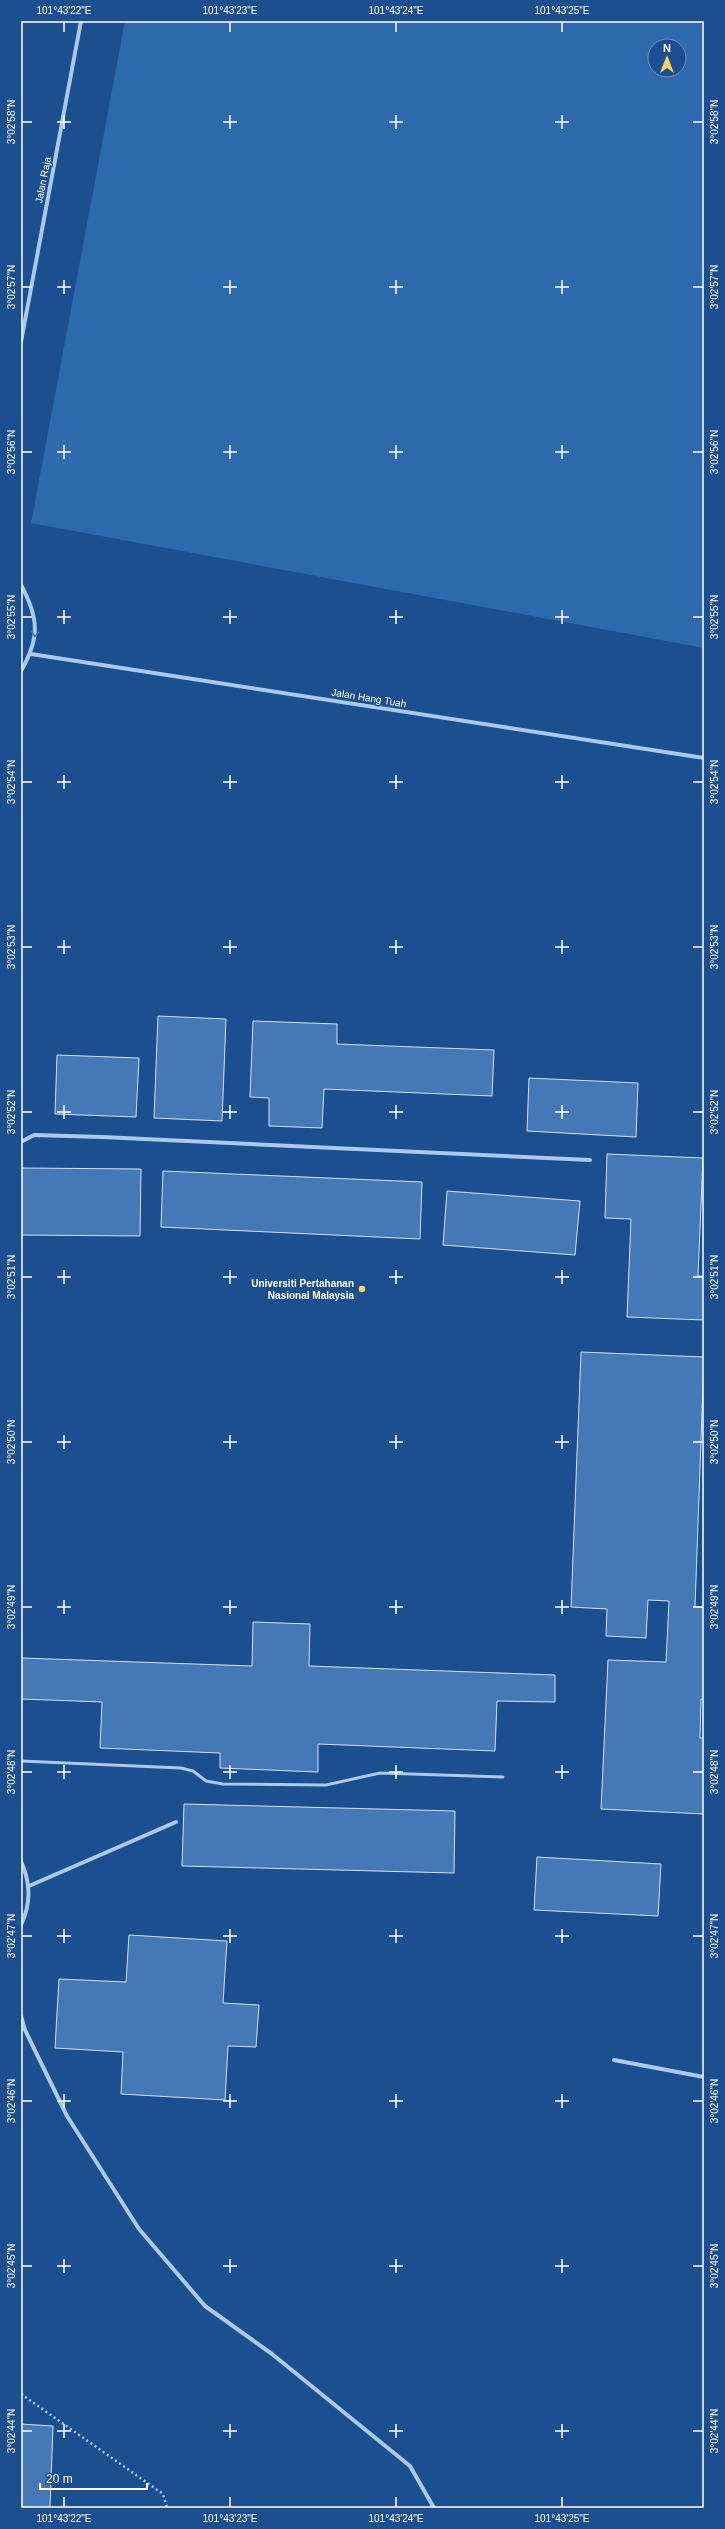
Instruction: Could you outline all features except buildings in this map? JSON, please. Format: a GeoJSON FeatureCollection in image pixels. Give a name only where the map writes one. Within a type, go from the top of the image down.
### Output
{"type":"FeatureCollection","features":[{"type":"Feature","properties":{"kind":"street","name":"Jalan Raja"},"geometry":{"type":"LineString","coordinates":[[21,342],[81,21]]}},
{"type":"Feature","properties":{"kind":"street"},"geometry":{"type":"LineString","coordinates":[[21,584],[32,606],[36,630],[31,654],[21,671]]}},
{"type":"Feature","properties":{"kind":"street","name":"Jalan Hang Tuah"},"geometry":{"type":"LineString","coordinates":[[31,654],[704,758]]}},
{"type":"Feature","properties":{"kind":"street"},"geometry":{"type":"LineString","coordinates":[[21,1142],[34,1136],[102,1137],[590,1160]]}},
{"type":"Feature","properties":{"kind":"street"},"geometry":{"type":"LineString","coordinates":[[29,1886],[176,1822]]}},
{"type":"Feature","properties":{"kind":"street"},"geometry":{"type":"LineString","coordinates":[[21,1861],[29,1886],[28,1909],[21,1925]]}},
{"type":"Feature","properties":{"kind":"street"},"geometry":{"type":"LineString","coordinates":[[21,2016],[25,2030],[67,2116],[139,2229],[205,2306],[272,2354],[410,2466],[434,2508]]}},
{"type":"Feature","properties":{"kind":"street"},"geometry":{"type":"LineString","coordinates":[[614,2060],[704,2077]]}},
{"type":"Feature","properties":{"kind":"lane"},"geometry":{"type":"LineString","coordinates":[[21,1761],[181,1768],[194,1771],[206,1781],[223,1784],[326,1785],[380,1773],[503,1777]]}},
{"type":"Feature","properties":{"kind":"path"},"geometry":{"type":"LineString","coordinates":[[21,2394],[163,2494],[167,2508]]}},
{"type":"Feature","properties":{"kind":"shaded area"},"geometry":{"type":"Polygon","coordinates":[[[125,21],[704,21],[704,648],[31,523],[125,21]]]}},
{"type":"Feature","properties":{"kind":"place","name":"Universiti Pertahanan Nasional Malaysia"},"geometry":{"type":"Point","coordinates":[362,1289]}}]}
